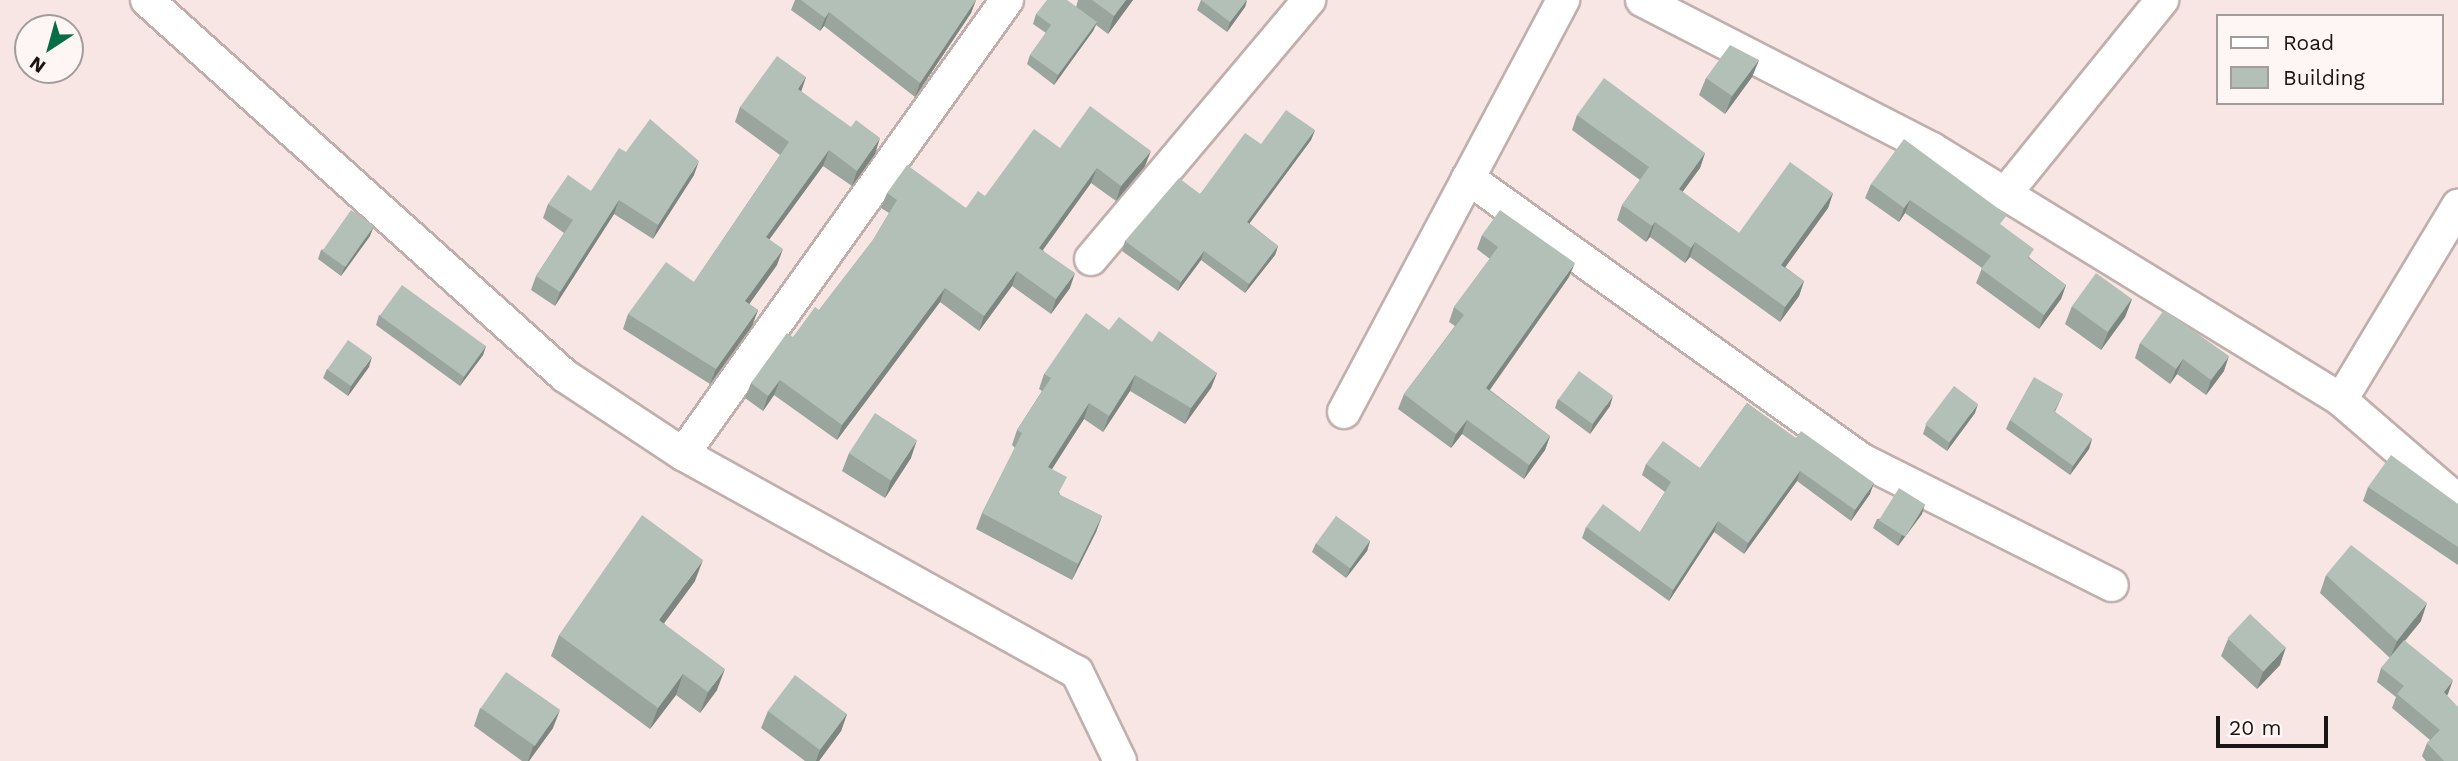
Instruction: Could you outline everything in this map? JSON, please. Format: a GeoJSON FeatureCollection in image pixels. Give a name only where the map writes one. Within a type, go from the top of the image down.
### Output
{"type":"FeatureCollection","features":[{"type":"Feature","properties":{"kind":"street"},"geometry":{"type":"LineString","coordinates":[[147,0],[565,376],[683,454],[1077,672],[1120,761]]}},
{"type":"Feature","properties":{"kind":"street"},"geometry":{"type":"LineString","coordinates":[[683,454],[1007,0]]}},
{"type":"Feature","properties":{"kind":"street"},"geometry":{"type":"LineString","coordinates":[[1091,259],[1309,0]]}},
{"type":"Feature","properties":{"kind":"street"},"geometry":{"type":"LineString","coordinates":[[1344,412],[1563,0]]}},
{"type":"Feature","properties":{"kind":"street"},"geometry":{"type":"LineString","coordinates":[[1642,0],[1932,149],[2342,400],[2458,501]]}},
{"type":"Feature","properties":{"kind":"street"},"geometry":{"type":"LineString","coordinates":[[2005,194],[2162,0]]}},
{"type":"Feature","properties":{"kind":"street"},"geometry":{"type":"LineString","coordinates":[[1468,178],[1864,461],[2112,585]]}},
{"type":"Feature","properties":{"kind":"street"},"geometry":{"type":"LineString","coordinates":[[2342,400],[2458,206]]}},
{"type":"Feature","properties":{"kind":"building"},"geometry":{"type":"Polygon","coordinates":[[[801,0],[976,0],[920,83],[829,12],[825,18],[801,0]]]}},
{"type":"Feature","properties":{"kind":"building"},"geometry":{"type":"Polygon","coordinates":[[[1047,0],[1067,0],[1097,22],[1058,75],[1030,55],[1051,25],[1036,14],[1047,0]]]}},
{"type":"Feature","properties":{"kind":"building"},"geometry":{"type":"Polygon","coordinates":[[[1092,0],[1126,0],[1114,16],[1092,0]]]}},
{"type":"Feature","properties":{"kind":"building"},"geometry":{"type":"Polygon","coordinates":[[[1201,0],[1247,0],[1230,22],[1201,0]]]}},
{"type":"Feature","properties":{"kind":"building"},"geometry":{"type":"Polygon","coordinates":[[[1730,45],[1759,60],[1732,96],[1706,78],[1730,45]]]}},
{"type":"Feature","properties":{"kind":"building"},"geometry":{"type":"Polygon","coordinates":[[[777,56],[806,77],[798,89],[851,127],[856,120],[880,138],[857,171],[829,150],[766,237],[783,249],[745,301],[758,310],[716,369],[628,314],[666,262],[694,282],[789,142],[740,107],[777,56]]]}},
{"type":"Feature","properties":{"kind":"building"},"geometry":{"type":"Polygon","coordinates":[[[1604,78],[1705,153],[1679,189],[1739,233],[1790,162],[1833,193],[1781,265],[1804,281],[1785,307],[1695,242],[1691,248],[1655,222],[1652,226],[1622,205],[1649,167],[1577,115],[1604,78]]]}},
{"type":"Feature","properties":{"kind":"building"},"geometry":{"type":"Polygon","coordinates":[[[1090,106],[1151,151],[1121,186],[1097,168],[1039,248],[1075,273],[1056,299],[1017,271],[984,316],[945,288],[842,425],[780,380],[768,396],[751,383],[787,333],[793,337],[815,307],[819,310],[873,240],[897,200],[887,193],[907,165],[966,208],[978,191],[985,196],[1034,129],[1060,148],[1090,106]]]}},
{"type":"Feature","properties":{"kind":"building"},"geometry":{"type":"Polygon","coordinates":[[[1286,110],[1315,130],[1247,222],[1278,246],[1249,284],[1204,251],[1181,282],[1125,241],[1179,178],[1200,194],[1245,133],[1261,144],[1286,110]]]}},
{"type":"Feature","properties":{"kind":"building"},"geometry":{"type":"Polygon","coordinates":[[[650,119],[699,161],[658,225],[619,200],[560,292],[536,276],[573,220],[548,204],[568,175],[591,191],[619,148],[626,152],[650,119]]]}},
{"type":"Feature","properties":{"kind":"building"},"geometry":{"type":"Polygon","coordinates":[[[1904,139],[2007,215],[2000,224],[2034,249],[2028,258],[2066,285],[2044,315],[1981,269],[1991,256],[1910,200],[1904,208],[1871,184],[1904,139]]]}},
{"type":"Feature","properties":{"kind":"building"},"geometry":{"type":"Polygon","coordinates":[[[351,210],[374,226],[345,267],[322,251],[351,210]]]}},
{"type":"Feature","properties":{"kind":"building"},"geometry":{"type":"Polygon","coordinates":[[[1500,210],[1575,263],[1486,388],[1550,436],[1529,465],[1467,420],[1456,434],[1404,394],[1464,315],[1454,307],[1498,247],[1482,235],[1500,210]]]}},
{"type":"Feature","properties":{"kind":"building"},"geometry":{"type":"Polygon","coordinates":[[[2096,273],[2132,299],[2107,332],[2072,306],[2096,273]]]}},
{"type":"Feature","properties":{"kind":"building"},"geometry":{"type":"Polygon","coordinates":[[[402,285],[486,346],[464,377],[380,316],[402,285]]]}},
{"type":"Feature","properties":{"kind":"building"},"geometry":{"type":"Polygon","coordinates":[[[2164,310],[2229,356],[2211,380],[2183,359],[2176,369],[2140,343],[2164,310]]]}},
{"type":"Feature","properties":{"kind":"building"},"geometry":{"type":"Polygon","coordinates":[[[1086,313],[1109,330],[1119,317],[1152,342],[1159,331],[1217,373],[1191,408],[1135,375],[1109,416],[1089,403],[1048,467],[1067,477],[1058,494],[1102,516],[1078,564],[982,513],[1022,433],[1017,430],[1051,378],[1044,374],[1086,313]]]}},
{"type":"Feature","properties":{"kind":"building"},"geometry":{"type":"Polygon","coordinates":[[[348,340],[372,357],[351,386],[327,369],[348,340]]]}},
{"type":"Feature","properties":{"kind":"building"},"geometry":{"type":"Polygon","coordinates":[[[1579,371],[1613,396],[1592,424],[1558,399],[1579,371]]]}},
{"type":"Feature","properties":{"kind":"building"},"geometry":{"type":"Polygon","coordinates":[[[2034,377],[2063,394],[2054,411],[2092,439],[2073,466],[2010,420],[2034,377]]]}},
{"type":"Feature","properties":{"kind":"building"},"geometry":{"type":"Polygon","coordinates":[[[1954,386],[1978,404],[1949,442],[1925,424],[1954,386]]]}},
{"type":"Feature","properties":{"kind":"building"},"geometry":{"type":"Polygon","coordinates":[[[1747,403],[1796,438],[1801,431],[1874,483],[1855,510],[1800,471],[1748,543],[1718,521],[1673,590],[1586,527],[1603,504],[1640,532],[1671,482],[1646,464],[1663,441],[1700,468],[1747,403]]]}},
{"type":"Feature","properties":{"kind":"building"},"geometry":{"type":"Polygon","coordinates":[[[875,413],[917,440],[891,480],[849,453],[875,413]]]}},
{"type":"Feature","properties":{"kind":"building"},"geometry":{"type":"Polygon","coordinates":[[[2391,455],[2458,504],[2458,547],[2368,487],[2391,455]]]}},
{"type":"Feature","properties":{"kind":"building"},"geometry":{"type":"Polygon","coordinates":[[[1899,488],[1925,504],[1905,537],[1879,520],[1899,488]]]}},
{"type":"Feature","properties":{"kind":"building"},"geometry":{"type":"Polygon","coordinates":[[[642,515],[703,560],[659,620],[725,669],[708,692],[683,674],[658,708],[559,635],[642,515]]]}},
{"type":"Feature","properties":{"kind":"building"},"geometry":{"type":"Polygon","coordinates":[[[1336,516],[1370,541],[1350,568],[1316,544],[1336,516]]]}},
{"type":"Feature","properties":{"kind":"building"},"geometry":{"type":"Polygon","coordinates":[[[2351,545],[2427,603],[2397,641],[2326,575],[2351,545]]]}},
{"type":"Feature","properties":{"kind":"building"},"geometry":{"type":"Polygon","coordinates":[[[2250,614],[2286,647],[2263,672],[2227,638],[2250,614]]]}},
{"type":"Feature","properties":{"kind":"building"},"geometry":{"type":"Polygon","coordinates":[[[2404,640],[2453,680],[2444,692],[2458,707],[2458,761],[2444,761],[2427,743],[2440,730],[2397,694],[2404,686],[2381,668],[2404,640]]]}},
{"type":"Feature","properties":{"kind":"building"},"geometry":{"type":"Polygon","coordinates":[[[506,672],[560,710],[535,746],[481,708],[506,672]]]}},
{"type":"Feature","properties":{"kind":"building"},"geometry":{"type":"Polygon","coordinates":[[[795,675],[847,714],[820,750],[768,711],[795,675]]]}}]}
